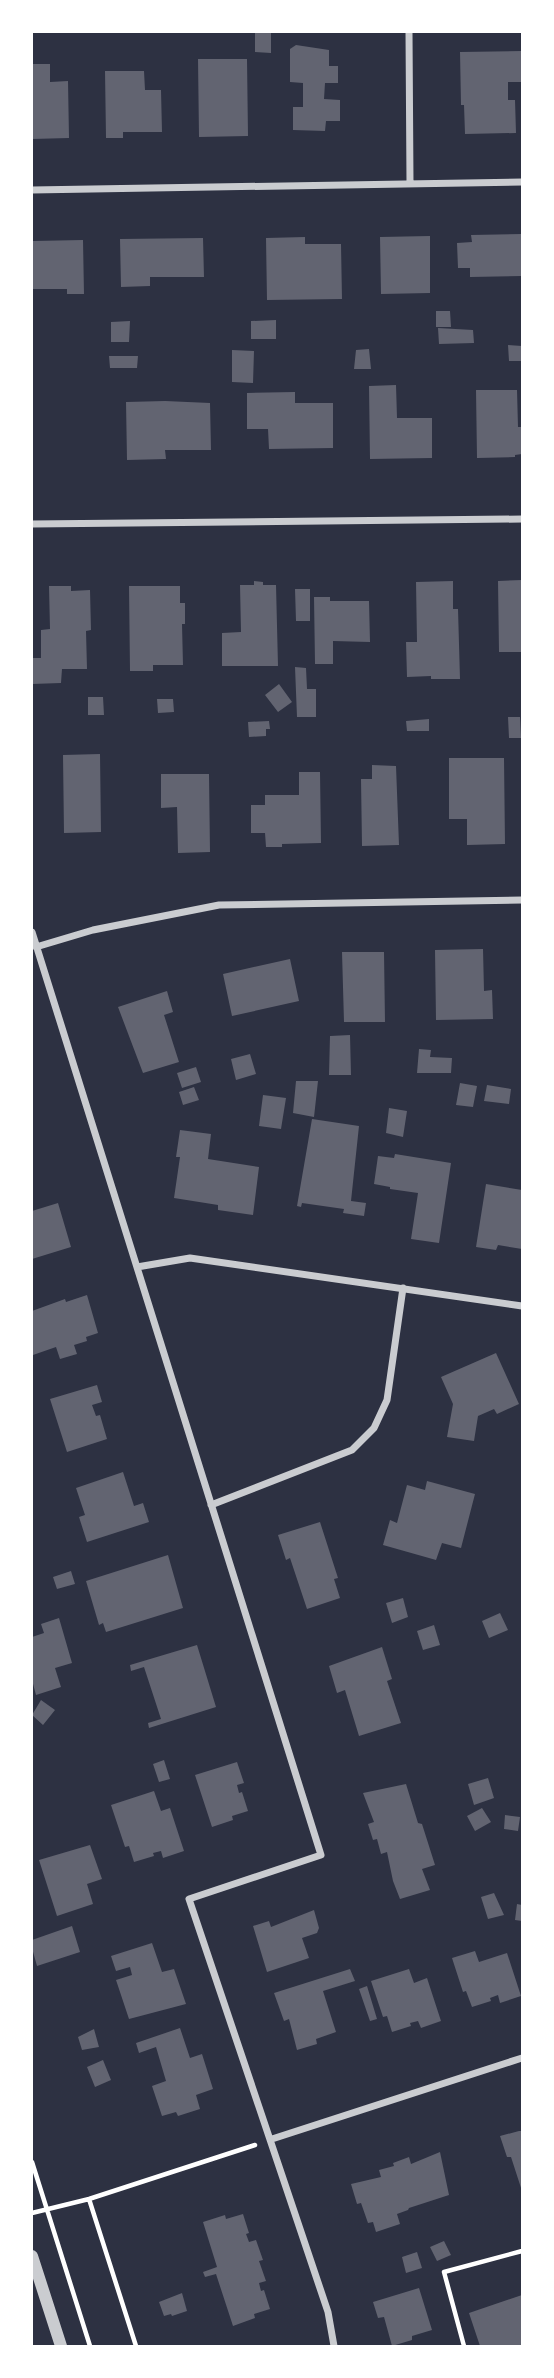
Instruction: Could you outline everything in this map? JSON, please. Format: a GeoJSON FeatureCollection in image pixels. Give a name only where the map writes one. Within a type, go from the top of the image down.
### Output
{"type":"FeatureCollection","features":[{"type":"Feature","properties":{"kind":"street"},"geometry":{"type":"LineString","coordinates":[[409,32],[410,183]]}},
{"type":"Feature","properties":{"kind":"street"},"geometry":{"type":"LineString","coordinates":[[32,190],[523,182]]}},
{"type":"Feature","properties":{"kind":"street"},"geometry":{"type":"LineString","coordinates":[[32,524],[523,519]]}},
{"type":"Feature","properties":{"kind":"street"},"geometry":{"type":"LineString","coordinates":[[36,947],[93,930],[219,905],[523,900]]}},
{"type":"Feature","properties":{"kind":"street"},"geometry":{"type":"LineString","coordinates":[[32,932],[321,1855],[190,1899],[328,2312],[334,2347]]}},
{"type":"Feature","properties":{"kind":"street"},"geometry":{"type":"LineString","coordinates":[[137,1267],[190,1258],[523,1306]]}},
{"type":"Feature","properties":{"kind":"street"},"geometry":{"type":"LineString","coordinates":[[211,1505],[352,1450],[374,1428],[387,1400],[403,1288]]}},
{"type":"Feature","properties":{"kind":"street"},"geometry":{"type":"LineString","coordinates":[[272,2139],[523,2058]]}},
{"type":"Feature","properties":{"kind":"street"},"geometry":{"type":"LineString","coordinates":[[32,2256],[61,2347]]}},
{"type":"Feature","properties":{"kind":"path"},"geometry":{"type":"LineString","coordinates":[[32,2213],[89,2199],[272,2139]]}},
{"type":"Feature","properties":{"kind":"path"},"geometry":{"type":"LineString","coordinates":[[32,2162],[90,2347]]}},
{"type":"Feature","properties":{"kind":"path"},"geometry":{"type":"LineString","coordinates":[[89,2199],[136,2347]]}},
{"type":"Feature","properties":{"kind":"path"},"geometry":{"type":"LineString","coordinates":[[464,2347],[444,2272],[523,2251]]}},
{"type":"Feature","properties":{"kind":"building"},"geometry":{"type":"Polygon","coordinates":[[[255,32],[271,32],[271,53],[255,52],[255,32]]]}},
{"type":"Feature","properties":{"kind":"building"},"geometry":{"type":"Polygon","coordinates":[[[296,45],[329,50],[329,66],[338,66],[338,83],[325,83],[324,99],[340,100],[340,121],[326,121],[325,131],[293,130],[293,107],[303,107],[303,83],[290,82],[290,49],[296,45]]]}},
{"type":"Feature","properties":{"kind":"building"},"geometry":{"type":"Polygon","coordinates":[[[522,51],[522,82],[508,82],[508,100],[515,100],[516,133],[465,134],[464,105],[461,105],[460,52],[522,51]]]}},
{"type":"Feature","properties":{"kind":"building"},"geometry":{"type":"Polygon","coordinates":[[[198,59],[247,59],[248,136],[199,137],[198,59]]]}},
{"type":"Feature","properties":{"kind":"building"},"geometry":{"type":"Polygon","coordinates":[[[32,64],[50,64],[50,82],[68,81],[69,138],[32,139],[32,64]]]}},
{"type":"Feature","properties":{"kind":"building"},"geometry":{"type":"Polygon","coordinates":[[[105,71],[144,71],[145,90],[161,90],[162,132],[123,132],[123,138],[106,138],[105,71]]]}},
{"type":"Feature","properties":{"kind":"building"},"geometry":{"type":"Polygon","coordinates":[[[522,234],[522,276],[470,277],[470,268],[458,268],[457,243],[472,242],[471,235],[522,234]]]}},
{"type":"Feature","properties":{"kind":"building"},"geometry":{"type":"Polygon","coordinates":[[[430,236],[430,293],[381,294],[380,237],[430,236]]]}},
{"type":"Feature","properties":{"kind":"building"},"geometry":{"type":"Polygon","coordinates":[[[305,237],[305,244],[341,244],[342,299],[267,300],[266,238],[305,237]]]}},
{"type":"Feature","properties":{"kind":"building"},"geometry":{"type":"Polygon","coordinates":[[[203,238],[204,277],[150,277],[150,286],[121,287],[120,239],[203,238]]]}},
{"type":"Feature","properties":{"kind":"building"},"geometry":{"type":"Polygon","coordinates":[[[83,240],[84,294],[67,294],[67,289],[33,289],[33,241],[83,240]]]}},
{"type":"Feature","properties":{"kind":"building"},"geometry":{"type":"Polygon","coordinates":[[[436,311],[450,311],[451,327],[436,327],[436,311]]]}},
{"type":"Feature","properties":{"kind":"building"},"geometry":{"type":"Polygon","coordinates":[[[276,320],[276,339],[251,339],[251,321],[276,320]]]}},
{"type":"Feature","properties":{"kind":"building"},"geometry":{"type":"Polygon","coordinates":[[[130,321],[129,342],[111,342],[111,322],[130,321]]]}},
{"type":"Feature","properties":{"kind":"building"},"geometry":{"type":"Polygon","coordinates":[[[438,328],[473,330],[474,343],[439,344],[438,328]]]}},
{"type":"Feature","properties":{"kind":"building"},"geometry":{"type":"Polygon","coordinates":[[[508,345],[522,346],[522,361],[509,361],[508,345]]]}},
{"type":"Feature","properties":{"kind":"building"},"geometry":{"type":"Polygon","coordinates":[[[369,349],[371,369],[354,369],[356,350],[369,349]]]}},
{"type":"Feature","properties":{"kind":"building"},"geometry":{"type":"Polygon","coordinates":[[[232,350],[254,351],[253,383],[232,382],[232,350]]]}},
{"type":"Feature","properties":{"kind":"building"},"geometry":{"type":"Polygon","coordinates":[[[109,356],[138,356],[137,368],[110,368],[109,356]]]}},
{"type":"Feature","properties":{"kind":"building"},"geometry":{"type":"Polygon","coordinates":[[[396,385],[397,418],[432,418],[432,458],[370,459],[369,386],[396,385]]]}},
{"type":"Feature","properties":{"kind":"building"},"geometry":{"type":"Polygon","coordinates":[[[476,390],[517,390],[518,427],[522,427],[522,454],[515,457],[477,458],[476,390]]]}},
{"type":"Feature","properties":{"kind":"building"},"geometry":{"type":"Polygon","coordinates":[[[295,392],[295,403],[333,403],[333,448],[269,449],[268,429],[247,429],[247,393],[295,392]]]}},
{"type":"Feature","properties":{"kind":"building"},"geometry":{"type":"Polygon","coordinates":[[[126,402],[210,403],[211,450],[165,450],[166,459],[127,460],[126,402]]]}},
{"type":"Feature","properties":{"kind":"building"},"geometry":{"type":"Polygon","coordinates":[[[522,580],[522,652],[499,652],[498,581],[522,580]]]}},
{"type":"Feature","properties":{"kind":"building"},"geometry":{"type":"Polygon","coordinates":[[[254,581],[263,582],[263,585],[276,585],[278,666],[222,666],[222,633],[241,632],[240,585],[254,585],[254,581]]]}},
{"type":"Feature","properties":{"kind":"building"},"geometry":{"type":"Polygon","coordinates":[[[453,581],[453,609],[458,609],[460,679],[407,677],[406,642],[417,642],[416,582],[453,581]]]}},
{"type":"Feature","properties":{"kind":"building"},"geometry":{"type":"Polygon","coordinates":[[[49,586],[71,586],[71,591],[90,590],[91,630],[86,631],[87,669],[62,669],[61,683],[32,684],[32,658],[41,658],[41,630],[50,629],[49,586]]]}},
{"type":"Feature","properties":{"kind":"building"},"geometry":{"type":"Polygon","coordinates":[[[129,586],[180,586],[180,603],[185,603],[185,624],[182,624],[183,665],[153,665],[153,671],[130,671],[129,586]]]}},
{"type":"Feature","properties":{"kind":"building"},"geometry":{"type":"Polygon","coordinates":[[[295,589],[310,589],[310,621],[296,621],[295,589]]]}},
{"type":"Feature","properties":{"kind":"building"},"geometry":{"type":"Polygon","coordinates":[[[314,597],[330,597],[330,601],[369,601],[370,642],[333,641],[333,664],[315,664],[314,597]]]}},
{"type":"Feature","properties":{"kind":"building"},"geometry":{"type":"Polygon","coordinates":[[[295,667],[306,668],[307,689],[316,689],[316,717],[297,717],[295,667]]]}},
{"type":"Feature","properties":{"kind":"building"},"geometry":{"type":"Polygon","coordinates":[[[279,684],[292,702],[278,712],[265,695],[279,684]]]}},
{"type":"Feature","properties":{"kind":"building"},"geometry":{"type":"Polygon","coordinates":[[[88,697],[103,697],[104,715],[88,715],[88,697]]]}},
{"type":"Feature","properties":{"kind":"building"},"geometry":{"type":"Polygon","coordinates":[[[157,699],[173,699],[174,712],[158,713],[157,699]]]}},
{"type":"Feature","properties":{"kind":"building"},"geometry":{"type":"Polygon","coordinates":[[[508,717],[520,717],[521,738],[509,738],[508,717]]]}},
{"type":"Feature","properties":{"kind":"building"},"geometry":{"type":"Polygon","coordinates":[[[429,719],[429,731],[407,731],[406,721],[429,719]]]}},
{"type":"Feature","properties":{"kind":"building"},"geometry":{"type":"Polygon","coordinates":[[[269,721],[270,729],[266,729],[266,736],[249,737],[248,722],[269,721]]]}},
{"type":"Feature","properties":{"kind":"building"},"geometry":{"type":"Polygon","coordinates":[[[100,754],[101,832],[64,833],[63,755],[100,754]]]}},
{"type":"Feature","properties":{"kind":"building"},"geometry":{"type":"Polygon","coordinates":[[[449,758],[504,758],[505,844],[467,845],[467,819],[449,819],[449,758]]]}},
{"type":"Feature","properties":{"kind":"building"},"geometry":{"type":"Polygon","coordinates":[[[372,765],[396,766],[399,845],[362,846],[361,779],[372,779],[372,765]]]}},
{"type":"Feature","properties":{"kind":"building"},"geometry":{"type":"Polygon","coordinates":[[[299,772],[320,772],[321,843],[266,847],[265,833],[251,833],[251,805],[265,805],[265,795],[299,795],[299,772]]]}},
{"type":"Feature","properties":{"kind":"building"},"geometry":{"type":"Polygon","coordinates":[[[161,774],[209,774],[210,852],[178,853],[177,807],[161,808],[161,774]]]}},
{"type":"Feature","properties":{"kind":"building"},"geometry":{"type":"Polygon","coordinates":[[[483,949],[484,991],[492,990],[493,1019],[436,1020],[435,950],[483,949]]]}},
{"type":"Feature","properties":{"kind":"building"},"geometry":{"type":"Polygon","coordinates":[[[342,952],[384,952],[385,1022],[344,1022],[342,952]]]}},
{"type":"Feature","properties":{"kind":"building"},"geometry":{"type":"Polygon","coordinates":[[[290,959],[299,1001],[232,1016],[223,974],[290,959]]]}},
{"type":"Feature","properties":{"kind":"building"},"geometry":{"type":"Polygon","coordinates":[[[167,991],[173,1012],[164,1015],[179,1062],[143,1073],[118,1007],[167,991]]]}},
{"type":"Feature","properties":{"kind":"building"},"geometry":{"type":"Polygon","coordinates":[[[350,1035],[351,1075],[329,1075],[330,1036],[350,1035]]]}},
{"type":"Feature","properties":{"kind":"building"},"geometry":{"type":"Polygon","coordinates":[[[419,1049],[431,1050],[430,1057],[452,1058],[451,1073],[417,1073],[419,1049]]]}},
{"type":"Feature","properties":{"kind":"building"},"geometry":{"type":"Polygon","coordinates":[[[250,1054],[256,1074],[236,1080],[231,1059],[250,1054]]]}},
{"type":"Feature","properties":{"kind":"building"},"geometry":{"type":"Polygon","coordinates":[[[196,1067],[201,1082],[182,1088],[177,1073],[196,1067]]]}},
{"type":"Feature","properties":{"kind":"building"},"geometry":{"type":"Polygon","coordinates":[[[296,1081],[318,1081],[314,1117],[293,1113],[296,1081]]]}},
{"type":"Feature","properties":{"kind":"building"},"geometry":{"type":"Polygon","coordinates":[[[460,1083],[477,1086],[473,1107],[456,1105],[460,1083]]]}},
{"type":"Feature","properties":{"kind":"building"},"geometry":{"type":"Polygon","coordinates":[[[487,1085],[511,1089],[509,1104],[484,1101],[487,1085]]]}},
{"type":"Feature","properties":{"kind":"building"},"geometry":{"type":"Polygon","coordinates":[[[194,1087],[199,1100],[183,1105],[179,1092],[194,1087]]]}},
{"type":"Feature","properties":{"kind":"building"},"geometry":{"type":"Polygon","coordinates":[[[263,1095],[286,1098],[281,1129],[259,1126],[263,1095]]]}},
{"type":"Feature","properties":{"kind":"building"},"geometry":{"type":"Polygon","coordinates":[[[389,1108],[407,1111],[403,1137],[386,1133],[389,1108]]]}},
{"type":"Feature","properties":{"kind":"building"},"geometry":{"type":"Polygon","coordinates":[[[312,1119],[359,1126],[351,1201],[366,1203],[364,1216],[343,1213],[344,1209],[302,1203],[301,1207],[297,1206],[312,1119]]]}},
{"type":"Feature","properties":{"kind":"building"},"geometry":{"type":"Polygon","coordinates":[[[180,1130],[211,1134],[208,1159],[259,1167],[253,1215],[218,1210],[218,1205],[174,1198],[180,1157],[176,1157],[180,1130]]]}},
{"type":"Feature","properties":{"kind":"building"},"geometry":{"type":"Polygon","coordinates":[[[395,1154],[451,1163],[439,1243],[411,1239],[418,1193],[374,1184],[378,1156],[394,1158],[395,1154]]]}},
{"type":"Feature","properties":{"kind":"building"},"geometry":{"type":"Polygon","coordinates":[[[486,1184],[522,1190],[522,1249],[498,1245],[496,1250],[476,1247],[486,1184]]]}},
{"type":"Feature","properties":{"kind":"building"},"geometry":{"type":"Polygon","coordinates":[[[58,1203],[71,1247],[32,1259],[32,1211],[58,1203]]]}},
{"type":"Feature","properties":{"kind":"building"},"geometry":{"type":"Polygon","coordinates":[[[87,1295],[98,1333],[86,1337],[87,1341],[74,1345],[77,1354],[60,1359],[56,1347],[33,1355],[32,1311],[65,1299],[66,1302],[87,1295]]]}},
{"type":"Feature","properties":{"kind":"building"},"geometry":{"type":"Polygon","coordinates":[[[496,1353],[519,1404],[497,1414],[494,1409],[478,1416],[474,1441],[447,1437],[453,1404],[441,1377],[496,1353]]]}},
{"type":"Feature","properties":{"kind":"building"},"geometry":{"type":"Polygon","coordinates":[[[97,1385],[102,1402],[92,1405],[96,1416],[100,1415],[107,1439],[67,1452],[50,1399],[97,1385]]]}},
{"type":"Feature","properties":{"kind":"building"},"geometry":{"type":"Polygon","coordinates":[[[123,1472],[134,1506],[143,1503],[149,1522],[87,1542],[79,1517],[85,1515],[76,1488],[123,1472]]]}},
{"type":"Feature","properties":{"kind":"building"},"geometry":{"type":"Polygon","coordinates":[[[427,1481],[475,1494],[461,1548],[442,1543],[436,1560],[383,1545],[390,1520],[397,1523],[407,1485],[425,1490],[427,1481]]]}},
{"type":"Feature","properties":{"kind":"building"},"geometry":{"type":"Polygon","coordinates":[[[320,1522],[338,1578],[334,1579],[340,1598],[307,1609],[290,1558],[286,1560],[278,1535],[320,1522]]]}},
{"type":"Feature","properties":{"kind":"building"},"geometry":{"type":"Polygon","coordinates":[[[168,1555],[183,1608],[106,1632],[103,1623],[99,1625],[86,1581],[168,1555]]]}},
{"type":"Feature","properties":{"kind":"building"},"geometry":{"type":"Polygon","coordinates":[[[71,1571],[75,1584],[57,1589],[53,1577],[71,1571]]]}},
{"type":"Feature","properties":{"kind":"building"},"geometry":{"type":"Polygon","coordinates":[[[403,1598],[408,1617],[392,1623],[386,1603],[403,1598]]]}},
{"type":"Feature","properties":{"kind":"building"},"geometry":{"type":"Polygon","coordinates":[[[500,1613],[508,1630],[489,1638],[482,1621],[500,1613]]]}},
{"type":"Feature","properties":{"kind":"building"},"geometry":{"type":"Polygon","coordinates":[[[59,1618],[72,1663],[55,1668],[61,1687],[36,1695],[32,1680],[32,1637],[44,1633],[41,1624],[59,1618]]]}},
{"type":"Feature","properties":{"kind":"building"},"geometry":{"type":"Polygon","coordinates":[[[434,1625],[440,1645],[423,1650],[417,1631],[434,1625]]]}},
{"type":"Feature","properties":{"kind":"building"},"geometry":{"type":"Polygon","coordinates":[[[197,1645],[216,1707],[149,1728],[148,1723],[161,1719],[144,1667],[131,1671],[130,1665],[197,1645]]]}},
{"type":"Feature","properties":{"kind":"building"},"geometry":{"type":"Polygon","coordinates":[[[382,1647],[392,1679],[387,1681],[401,1723],[359,1736],[345,1690],[337,1693],[329,1666],[382,1647]]]}},
{"type":"Feature","properties":{"kind":"building"},"geometry":{"type":"Polygon","coordinates":[[[41,1700],[55,1710],[43,1725],[32,1715],[41,1700]]]}},
{"type":"Feature","properties":{"kind":"building"},"geometry":{"type":"Polygon","coordinates":[[[164,1760],[170,1779],[159,1782],[153,1764],[164,1760]]]}},
{"type":"Feature","properties":{"kind":"building"},"geometry":{"type":"Polygon","coordinates":[[[237,1762],[244,1783],[237,1785],[248,1811],[232,1816],[233,1820],[212,1827],[195,1775],[237,1762]]]}},
{"type":"Feature","properties":{"kind":"building"},"geometry":{"type":"Polygon","coordinates":[[[488,1778],[494,1798],[474,1805],[468,1784],[488,1778]]]}},
{"type":"Feature","properties":{"kind":"building"},"geometry":{"type":"Polygon","coordinates":[[[406,1784],[435,1865],[422,1869],[430,1890],[400,1899],[387,1852],[381,1854],[377,1839],[373,1840],[368,1824],[374,1822],[363,1793],[406,1784]]]}},
{"type":"Feature","properties":{"kind":"building"},"geometry":{"type":"Polygon","coordinates":[[[154,1791],[161,1811],[170,1808],[184,1851],[163,1858],[161,1851],[134,1862],[129,1846],[125,1847],[111,1805],[154,1791]]]}},
{"type":"Feature","properties":{"kind":"building"},"geometry":{"type":"Polygon","coordinates":[[[482,1808],[491,1822],[475,1831],[467,1816],[482,1808]]]}},
{"type":"Feature","properties":{"kind":"building"},"geometry":{"type":"Polygon","coordinates":[[[505,1815],[520,1817],[518,1831],[504,1829],[505,1815]]]}},
{"type":"Feature","properties":{"kind":"building"},"geometry":{"type":"Polygon","coordinates":[[[90,1845],[102,1879],[87,1884],[93,1904],[57,1916],[39,1860],[90,1845]]]}},
{"type":"Feature","properties":{"kind":"building"},"geometry":{"type":"Polygon","coordinates":[[[494,1893],[504,1915],[488,1919],[481,1897],[494,1893]]]}},
{"type":"Feature","properties":{"kind":"building"},"geometry":{"type":"Polygon","coordinates":[[[517,1904],[522,1905],[522,1921],[515,1920],[517,1904]]]}},
{"type":"Feature","properties":{"kind":"building"},"geometry":{"type":"Polygon","coordinates":[[[314,1910],[319,1928],[317,1933],[302,1938],[309,1958],[267,1972],[253,1926],[269,1921],[271,1927],[314,1910]]]}},
{"type":"Feature","properties":{"kind":"building"},"geometry":{"type":"Polygon","coordinates":[[[72,1926],[80,1952],[37,1966],[32,1940],[72,1926]]]}},
{"type":"Feature","properties":{"kind":"building"},"geometry":{"type":"Polygon","coordinates":[[[152,1943],[162,1972],[174,1969],[186,2004],[129,2019],[116,1980],[132,1975],[130,1967],[116,1971],[111,1956],[152,1943]]]}},
{"type":"Feature","properties":{"kind":"building"},"geometry":{"type":"Polygon","coordinates":[[[475,1951],[479,1962],[507,1953],[521,1996],[500,2003],[498,1995],[490,1998],[491,2001],[472,2007],[466,1991],[463,1992],[452,1958],[475,1951]]]}},
{"type":"Feature","properties":{"kind":"building"},"geometry":{"type":"Polygon","coordinates":[[[350,1969],[355,1981],[323,1991],[336,2032],[316,2039],[317,2044],[297,2050],[289,2019],[284,2021],[274,1993],[350,1969]]]}},
{"type":"Feature","properties":{"kind":"building"},"geometry":{"type":"Polygon","coordinates":[[[409,1969],[414,1983],[427,1978],[441,2021],[421,2028],[418,2021],[392,2032],[387,2016],[383,2017],[371,1981],[409,1969]]]}},
{"type":"Feature","properties":{"kind":"building"},"geometry":{"type":"Polygon","coordinates":[[[367,1986],[377,2019],[370,2021],[359,1989],[367,1986]]]}},
{"type":"Feature","properties":{"kind":"building"},"geometry":{"type":"Polygon","coordinates":[[[180,2028],[190,2058],[202,2054],[213,2089],[196,2095],[200,2109],[178,2116],[176,2112],[162,2116],[152,2086],[166,2081],[156,2047],[139,2053],[136,2043],[180,2028]]]}},
{"type":"Feature","properties":{"kind":"building"},"geometry":{"type":"Polygon","coordinates":[[[94,2029],[99,2047],[82,2050],[78,2037],[94,2029]]]}},
{"type":"Feature","properties":{"kind":"building"},"geometry":{"type":"Polygon","coordinates":[[[103,2060],[111,2080],[95,2087],[87,2067],[103,2060]]]}},
{"type":"Feature","properties":{"kind":"building"},"geometry":{"type":"Polygon","coordinates":[[[522,2131],[522,2191],[511,2157],[507,2157],[500,2136],[522,2131]]]}},
{"type":"Feature","properties":{"kind":"building"},"geometry":{"type":"Polygon","coordinates":[[[440,2152],[449,2195],[397,2214],[400,2224],[376,2232],[373,2222],[368,2223],[361,2203],[357,2204],[351,2184],[381,2177],[379,2170],[394,2166],[393,2163],[409,2157],[411,2164],[440,2152]]]}},
{"type":"Feature","properties":{"kind":"building"},"geometry":{"type":"Polygon","coordinates":[[[243,2214],[249,2242],[256,2240],[263,2260],[259,2261],[266,2281],[259,2283],[270,2309],[254,2314],[255,2318],[233,2326],[216,2274],[205,2277],[203,2272],[217,2267],[203,2222],[225,2215],[226,2219],[243,2214]]]}},
{"type":"Feature","properties":{"kind":"building"},"geometry":{"type":"Polygon","coordinates":[[[444,2241],[451,2255],[437,2261],[430,2247],[444,2241]]]}},
{"type":"Feature","properties":{"kind":"building"},"geometry":{"type":"Polygon","coordinates":[[[417,2252],[422,2268],[406,2273],[402,2257],[417,2252]]]}},
{"type":"Feature","properties":{"kind":"building"},"geometry":{"type":"Polygon","coordinates":[[[419,2288],[432,2330],[392,2346],[384,2317],[378,2318],[373,2302],[419,2288]]]}},
{"type":"Feature","properties":{"kind":"building"},"geometry":{"type":"Polygon","coordinates":[[[182,2293],[187,2311],[164,2316],[159,2302],[182,2293]]]}},
{"type":"Feature","properties":{"kind":"building"},"geometry":{"type":"Polygon","coordinates":[[[522,2295],[522,2345],[480,2346],[469,2313],[522,2295]]]}}]}
